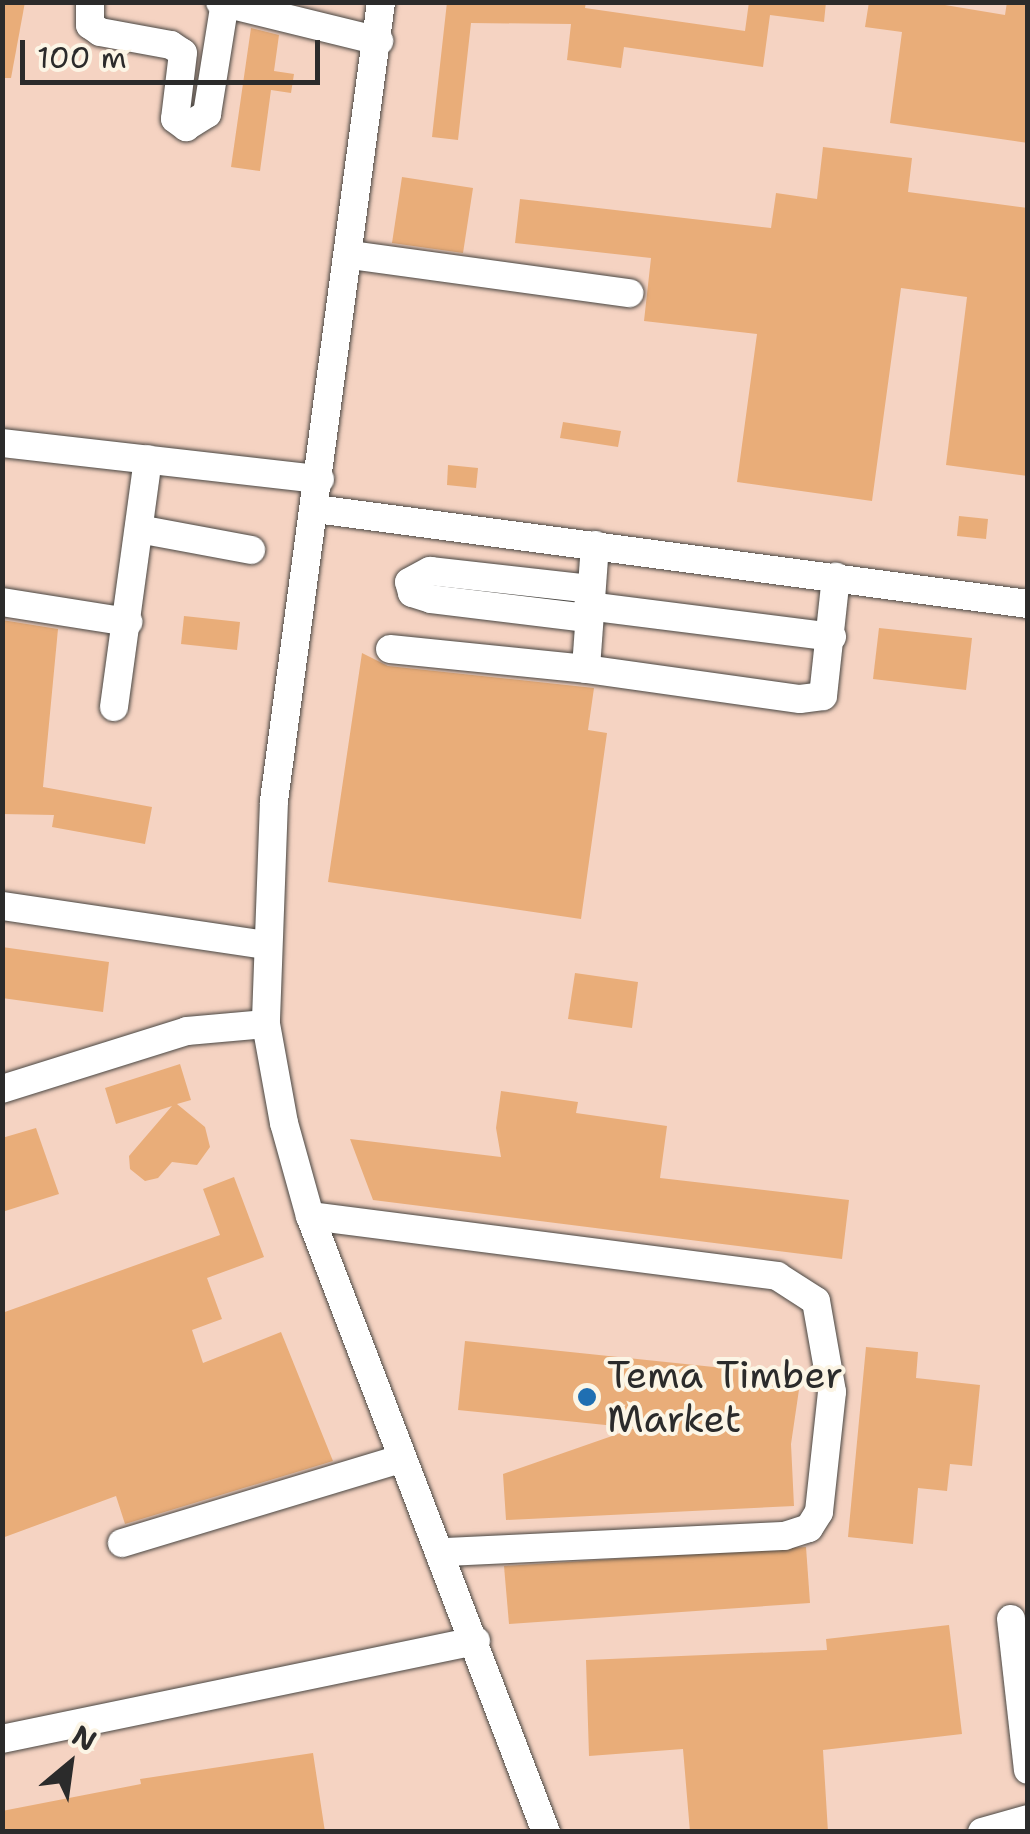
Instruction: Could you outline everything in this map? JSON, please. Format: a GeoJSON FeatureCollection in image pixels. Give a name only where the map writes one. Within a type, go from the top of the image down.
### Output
{"type":"FeatureCollection","features":[{"type":"Feature","properties":{"kind":"street"},"geometry":{"type":"LineString","coordinates":[[90,2],[90,24],[100,32],[171,45],[182,53],[175,119],[186,127],[200,125],[208,114],[223,3],[380,41]]}},
{"type":"Feature","properties":{"kind":"street"},"geometry":{"type":"LineString","coordinates":[[381,2],[380,41],[274,801],[266,1024],[284,1123],[310,1216],[546,1832]]}},
{"type":"Feature","properties":{"kind":"street"},"geometry":{"type":"LineString","coordinates":[[350,255],[630,293]]}},
{"type":"Feature","properties":{"kind":"street"},"geometry":{"type":"LineString","coordinates":[[2,443],[320,479]]}},
{"type":"Feature","properties":{"kind":"street"},"geometry":{"type":"LineString","coordinates":[[114,707],[148,459]]}},
{"type":"Feature","properties":{"kind":"street"},"geometry":{"type":"LineString","coordinates":[[316,509],[1028,604]]}},
{"type":"Feature","properties":{"kind":"street"},"geometry":{"type":"LineString","coordinates":[[139,529],[251,550]]}},
{"type":"Feature","properties":{"kind":"street"},"geometry":{"type":"LineString","coordinates":[[586,669],[595,545]]}},
{"type":"Feature","properties":{"kind":"street"},"geometry":{"type":"LineString","coordinates":[[588,604],[431,599],[412,593],[409,582],[430,571],[588,604],[832,637]]}},
{"type":"Feature","properties":{"kind":"street"},"geometry":{"type":"LineString","coordinates":[[390,649],[586,669],[817,701],[832,637],[836,578]]}},
{"type":"Feature","properties":{"kind":"street"},"geometry":{"type":"LineString","coordinates":[[2,602],[128,622]]}},
{"type":"Feature","properties":{"kind":"street"},"geometry":{"type":"LineString","coordinates":[[2,906],[266,945]]}},
{"type":"Feature","properties":{"kind":"street"},"geometry":{"type":"LineString","coordinates":[[2,1089],[187,1031],[266,1024]]}},
{"type":"Feature","properties":{"kind":"street"},"geometry":{"type":"LineString","coordinates":[[310,1216],[776,1276],[816,1301],[832,1392],[819,1512],[810,1528],[784,1536],[439,1552]]}},
{"type":"Feature","properties":{"kind":"street"},"geometry":{"type":"LineString","coordinates":[[122,1543],[401,1459]]}},
{"type":"Feature","properties":{"kind":"street"},"geometry":{"type":"LineString","coordinates":[[1011,1619],[1028,1770]]}},
{"type":"Feature","properties":{"kind":"street"},"geometry":{"type":"LineString","coordinates":[[2,1739],[476,1641]]}},
{"type":"Feature","properties":{"kind":"street"},"geometry":{"type":"LineString","coordinates":[[982,1832],[1028,1819]]}},
{"type":"Feature","properties":{"kind":"shaded area"},"geometry":{"type":"Polygon","coordinates":[[[3,3],[1027,3],[1027,1831],[3,1832],[3,3]]]}},
{"type":"Feature","properties":{"kind":"building"},"geometry":{"type":"Polygon","coordinates":[[[2,2],[25,2],[11,78],[2,78],[2,2]]]}},
{"type":"Feature","properties":{"kind":"building"},"geometry":{"type":"Polygon","coordinates":[[[447,2],[586,2],[585,8],[745,31],[749,2],[826,2],[824,22],[770,15],[763,67],[624,47],[621,68],[567,60],[571,24],[471,23],[458,140],[432,137],[447,2]]]}},
{"type":"Feature","properties":{"kind":"building"},"geometry":{"type":"Polygon","coordinates":[[[869,2],[927,2],[1005,15],[1007,2],[1028,2],[1028,143],[890,123],[902,32],[865,27],[869,2]]]}},
{"type":"Feature","properties":{"kind":"building"},"geometry":{"type":"Polygon","coordinates":[[[251,28],[279,35],[274,71],[294,74],[291,93],[271,90],[260,171],[231,167],[251,28]]]}},
{"type":"Feature","properties":{"kind":"building"},"geometry":{"type":"Polygon","coordinates":[[[823,147],[912,158],[908,192],[1028,208],[1028,476],[946,465],[967,297],[901,288],[872,501],[737,482],[757,334],[644,321],[651,258],[515,243],[520,199],[771,228],[776,193],[817,199],[823,147]]]}},
{"type":"Feature","properties":{"kind":"building"},"geometry":{"type":"Polygon","coordinates":[[[402,177],[473,188],[463,253],[392,243],[402,177]]]}},
{"type":"Feature","properties":{"kind":"building"},"geometry":{"type":"Polygon","coordinates":[[[563,422],[621,431],[618,447],[560,438],[563,422]]]}},
{"type":"Feature","properties":{"kind":"building"},"geometry":{"type":"Polygon","coordinates":[[[448,465],[478,468],[476,488],[447,485],[448,465]]]}},
{"type":"Feature","properties":{"kind":"building"},"geometry":{"type":"Polygon","coordinates":[[[959,516],[988,519],[986,539],[957,536],[959,516]]]}},
{"type":"Feature","properties":{"kind":"building"},"geometry":{"type":"Polygon","coordinates":[[[184,616],[240,622],[237,650],[181,644],[184,616]]]}},
{"type":"Feature","properties":{"kind":"building"},"geometry":{"type":"Polygon","coordinates":[[[2,620],[58,629],[43,787],[152,807],[145,844],[52,827],[54,815],[2,814],[2,620]]]}},
{"type":"Feature","properties":{"kind":"building"},"geometry":{"type":"Polygon","coordinates":[[[879,628],[972,638],[966,690],[873,679],[879,628]]]}},
{"type":"Feature","properties":{"kind":"building"},"geometry":{"type":"Polygon","coordinates":[[[362,653],[388,666],[594,688],[588,730],[607,733],[581,919],[328,882],[362,653]]]}},
{"type":"Feature","properties":{"kind":"building"},"geometry":{"type":"Polygon","coordinates":[[[2,947],[109,962],[103,1012],[2,998],[2,947]]]}},
{"type":"Feature","properties":{"kind":"building"},"geometry":{"type":"Polygon","coordinates":[[[575,973],[638,982],[632,1028],[568,1019],[575,973]]]}},
{"type":"Feature","properties":{"kind":"building"},"geometry":{"type":"Polygon","coordinates":[[[180,1064],[191,1100],[177,1104],[205,1127],[210,1147],[197,1165],[172,1162],[158,1178],[145,1181],[130,1169],[129,1156],[172,1106],[116,1124],[105,1088],[180,1064]]]}},
{"type":"Feature","properties":{"kind":"building"},"geometry":{"type":"Polygon","coordinates":[[[501,1091],[578,1102],[576,1113],[667,1126],[660,1178],[849,1200],[842,1259],[373,1200],[350,1139],[501,1157],[496,1128],[501,1091]]]}},
{"type":"Feature","properties":{"kind":"building"},"geometry":{"type":"Polygon","coordinates":[[[36,1128],[59,1194],[2,1212],[2,1138],[36,1128]]]}},
{"type":"Feature","properties":{"kind":"building"},"geometry":{"type":"Polygon","coordinates":[[[234,1177],[264,1257],[207,1278],[222,1319],[192,1330],[203,1363],[281,1332],[333,1461],[125,1524],[116,1496],[2,1538],[2,1313],[220,1235],[203,1189],[234,1177]]]}},
{"type":"Feature","properties":{"kind":"building"},"geometry":{"type":"Polygon","coordinates":[[[465,1341],[801,1376],[791,1444],[794,1506],[506,1520],[503,1474],[635,1428],[458,1410],[465,1341]]]}},
{"type":"Feature","properties":{"kind":"building"},"geometry":{"type":"Polygon","coordinates":[[[866,1347],[918,1352],[916,1378],[980,1385],[972,1466],[950,1464],[947,1491],[918,1488],[913,1544],[848,1537],[866,1347]]]}},
{"type":"Feature","properties":{"kind":"building"},"geometry":{"type":"Polygon","coordinates":[[[806,1547],[810,1603],[509,1624],[504,1566],[806,1547]]]}},
{"type":"Feature","properties":{"kind":"building"},"geometry":{"type":"Polygon","coordinates":[[[949,1625],[962,1734],[823,1750],[828,1832],[690,1832],[683,1749],[589,1756],[586,1660],[827,1650],[826,1639],[949,1625]]]}},
{"type":"Feature","properties":{"kind":"building"},"geometry":{"type":"Polygon","coordinates":[[[313,1753],[325,1832],[2,1832],[2,1811],[141,1784],[140,1779],[313,1753]]]}},
{"type":"Feature","properties":{"kind":"place","name":"Tema Timber Market"},"geometry":{"type":"Point","coordinates":[587,1397]}}]}
